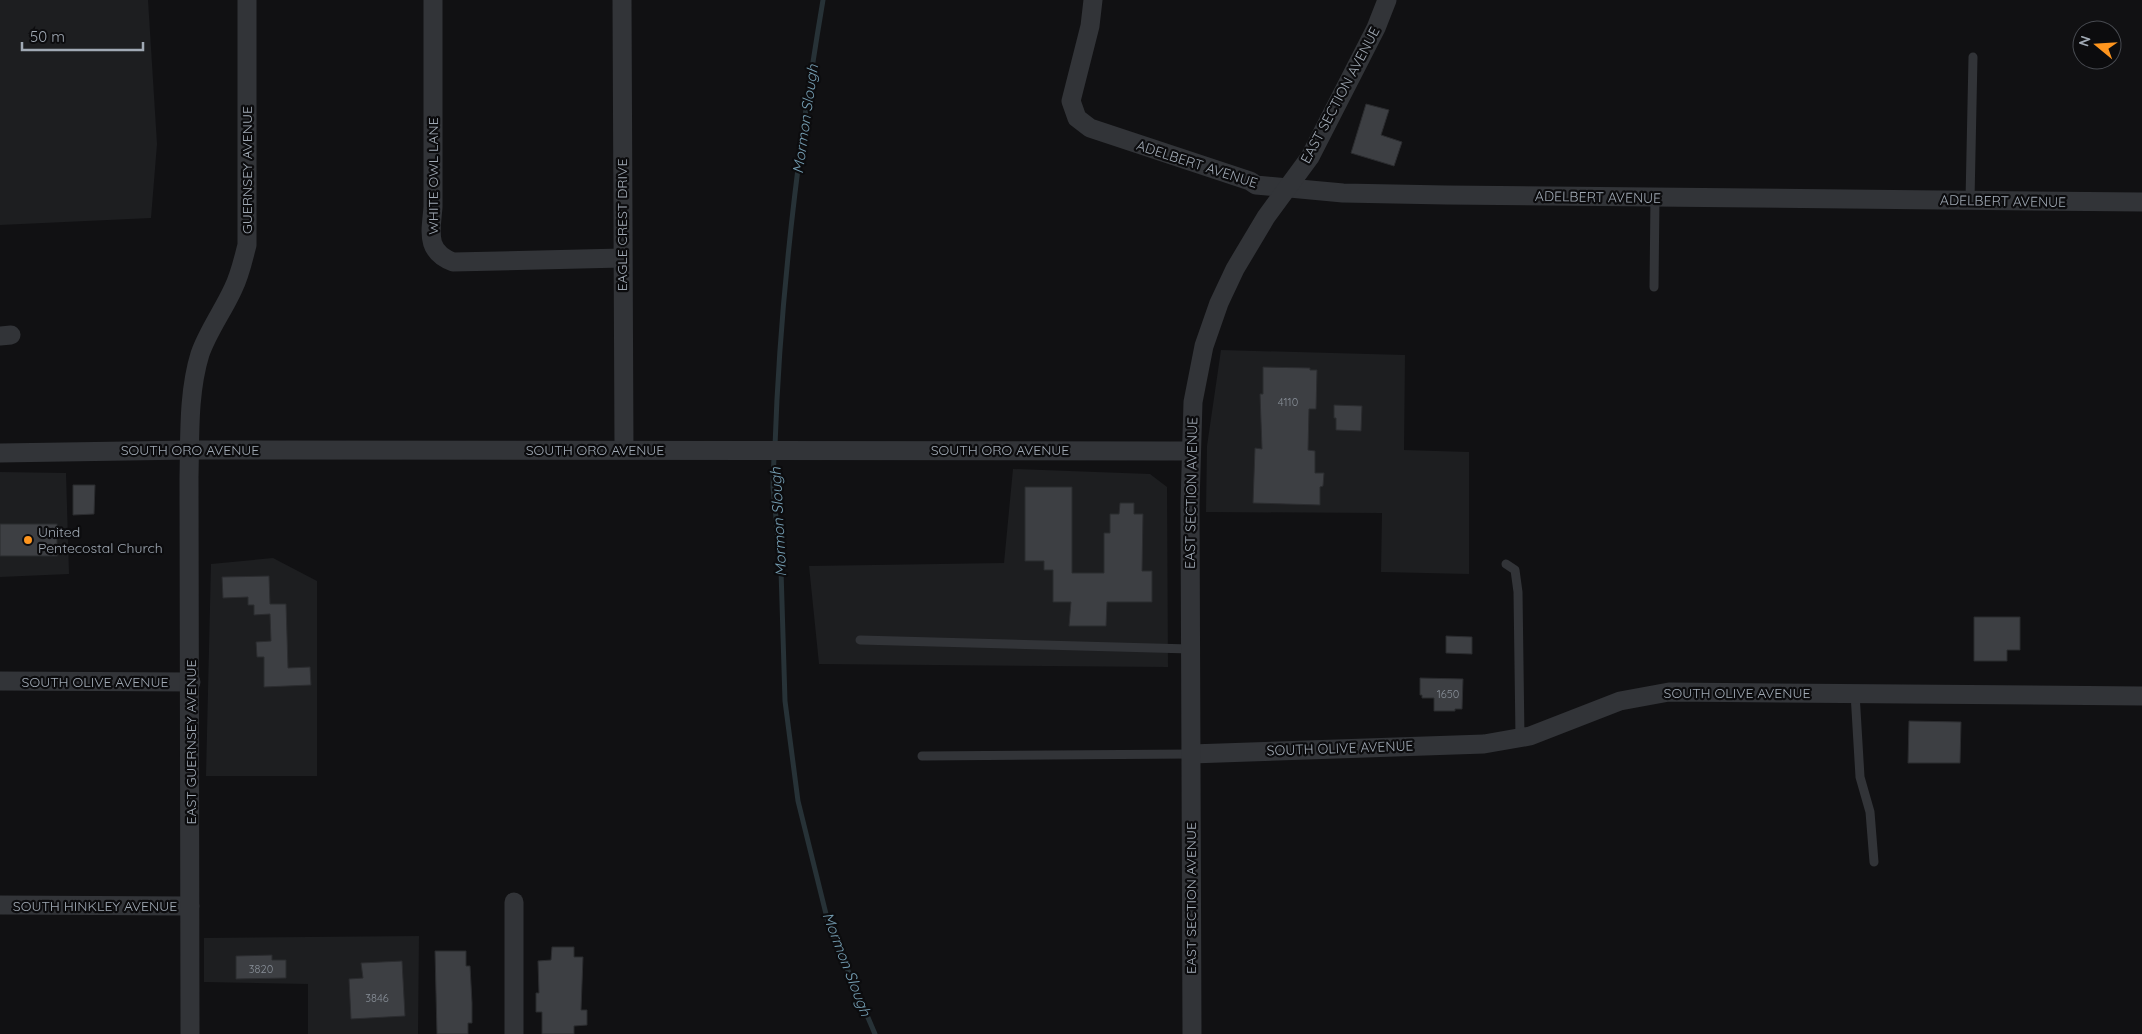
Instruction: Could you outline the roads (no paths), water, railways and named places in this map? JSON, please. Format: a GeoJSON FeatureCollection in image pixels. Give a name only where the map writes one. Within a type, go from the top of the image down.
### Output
{"type":"FeatureCollection","features":[{"type":"Feature","properties":{"kind":"street","name":"GUERNSEY AVENUE"},"geometry":{"type":"LineString","coordinates":[[190,450],[193,386],[198,361],[207,337],[239,275],[247,245],[247,0]]}},
{"type":"Feature","properties":{"kind":"street","name":"WHITE OWL LANE"},"geometry":{"type":"LineString","coordinates":[[433,0],[433,207],[431,234],[434,249],[442,258],[453,262],[622,258]]}},
{"type":"Feature","properties":{"kind":"street","name":"EAGLE CREST DRIVE"},"geometry":{"type":"LineString","coordinates":[[622,0],[624,450]]}},
{"type":"Feature","properties":{"kind":"street","name":"ADELBERT AVENUE"},"geometry":{"type":"LineString","coordinates":[[1093,0],[1090,26],[1072,95],[1073,110],[1076,118],[1090,128],[1250,181],[1256,185],[1352,193],[2142,202]]}},
{"type":"Feature","properties":{"kind":"street","name":"EAST SECTION AVENUE"},"geometry":{"type":"LineString","coordinates":[[1192,1034],[1190,451],[1192,402],[1204,346],[1218,303],[1239,262],[1266,217],[1310,157],[1343,96],[1376,28],[1387,0]]}},
{"type":"Feature","properties":{"kind":"street","name":"SOUTH ORO AVENUE"},"geometry":{"type":"LineString","coordinates":[[0,453],[190,450],[1190,451]]}},
{"type":"Feature","properties":{"kind":"street","name":"EAST GUERNSEY AVENUE"},"geometry":{"type":"LineString","coordinates":[[190,450],[190,1034]]}},
{"type":"Feature","properties":{"kind":"street","name":"SOUTH OLIVE AVENUE"},"geometry":{"type":"LineString","coordinates":[[0,681],[191,682]]}},
{"type":"Feature","properties":{"kind":"street","name":"SOUTH OLIVE AVENUE"},"geometry":{"type":"LineString","coordinates":[[1191,754],[1484,744],[1520,738],[1620,701],[1669,692],[2142,696]]}},
{"type":"Feature","properties":{"kind":"street"},"geometry":{"type":"LineString","coordinates":[[514,902],[514,1034]]}},
{"type":"Feature","properties":{"kind":"street","name":"SOUTH HINKLEY AVENUE"},"geometry":{"type":"LineString","coordinates":[[0,905],[190,906]]}},
{"type":"Feature","properties":{"kind":"lane"},"geometry":{"type":"LineString","coordinates":[[1970,200],[1973,57]]}},
{"type":"Feature","properties":{"kind":"lane"},"geometry":{"type":"LineString","coordinates":[[1654,287],[1655,197]]}},
{"type":"Feature","properties":{"kind":"lane"},"geometry":{"type":"LineString","coordinates":[[1506,564],[1515,570],[1518,592],[1520,738]]}},
{"type":"Feature","properties":{"kind":"lane"},"geometry":{"type":"LineString","coordinates":[[860,640],[1190,649]]}},
{"type":"Feature","properties":{"kind":"lane"},"geometry":{"type":"LineString","coordinates":[[1855,693],[1860,777],[1870,812],[1874,862]]}},
{"type":"Feature","properties":{"kind":"lane"},"geometry":{"type":"LineString","coordinates":[[922,756],[1191,754]]}},
{"type":"Feature","properties":{"kind":"waterway","name":"Mormon Slough"},"geometry":{"type":"LineString","coordinates":[[775,446],[777,390],[791,222],[823,0]]}},
{"type":"Feature","properties":{"kind":"waterway","name":"Mormon Slough"},"geometry":{"type":"LineString","coordinates":[[774,455],[773,487],[781,570],[785,701],[798,801],[829,926],[875,1034]]}},
{"type":"Feature","properties":{"kind":"place","name":"United Pentecostal Church"},"geometry":{"type":"Point","coordinates":[28,540]}}]}
